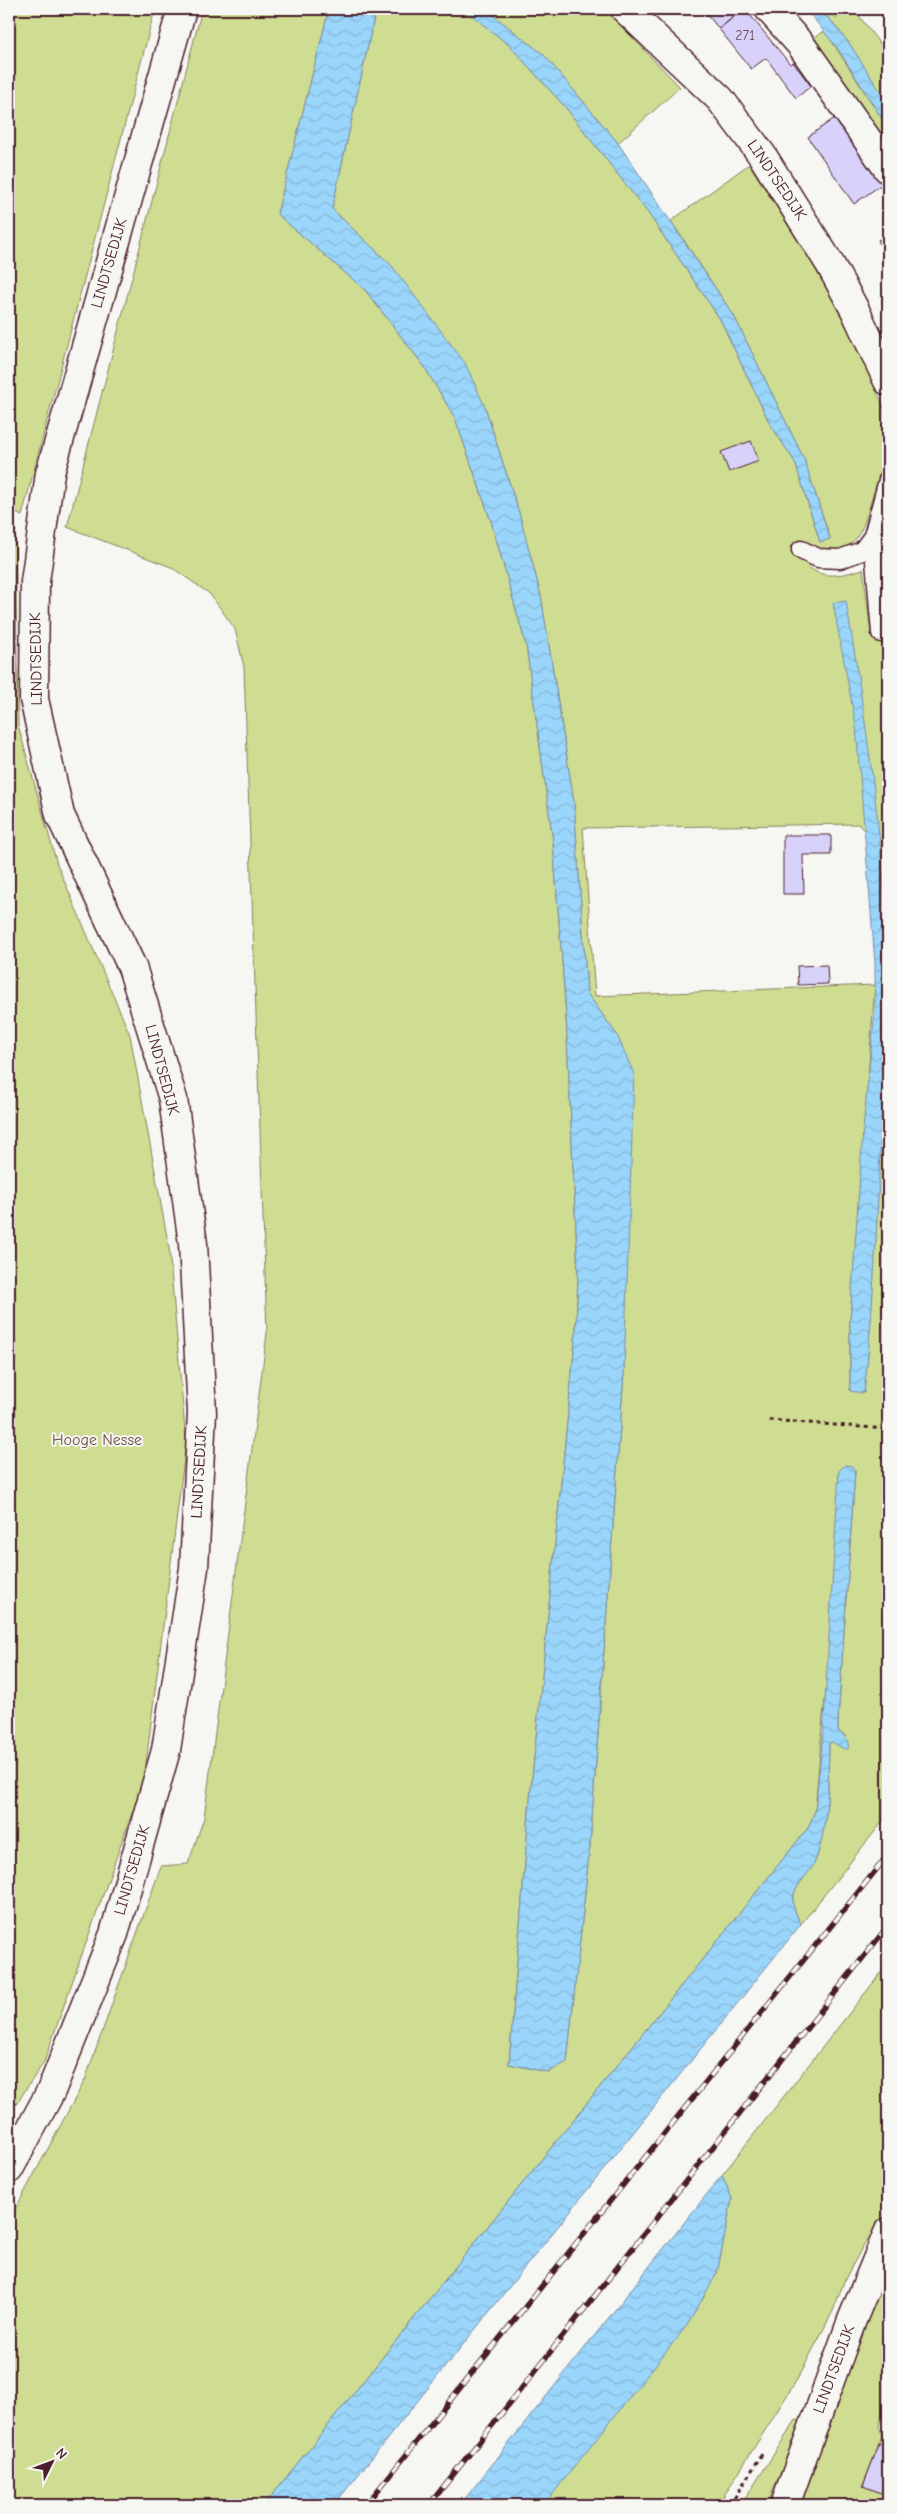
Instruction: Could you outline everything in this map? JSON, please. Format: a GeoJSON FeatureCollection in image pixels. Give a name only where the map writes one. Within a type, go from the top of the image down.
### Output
{"type":"FeatureCollection","features":[{"type":"Feature","properties":{"kind":"street","name":"LINDTSEDIJK"},"geometry":{"type":"LineString","coordinates":[[9,2169],[51,2091],[114,1934],[166,1750],[194,1568],[202,1413],[193,1244],[173,1099],[132,967],[60,815],[34,698],[35,582],[50,473],[182,9]]}},
{"type":"Feature","properties":{"kind":"street","name":"LINDTSEDIJK"},"geometry":{"type":"LineString","coordinates":[[625,9],[720,99],[762,155],[830,264],[856,310],[888,381]]}},
{"type":"Feature","properties":{"kind":"street"},"geometry":{"type":"LineString","coordinates":[[769,9],[801,45],[888,169]]}},
{"type":"Feature","properties":{"kind":"street","name":"LINDTSEDIJK"},"geometry":{"type":"LineString","coordinates":[[785,2505],[852,2320],[888,2233]]}},
{"type":"Feature","properties":{"kind":"lane"},"geometry":{"type":"LineString","coordinates":[[881,633],[873,536],[888,480]]}},
{"type":"Feature","properties":{"kind":"lane"},"geometry":{"type":"LineString","coordinates":[[801,550],[818,558],[840,559],[862,551],[873,536]]}},
{"type":"Feature","properties":{"kind":"path"},"geometry":{"type":"LineString","coordinates":[[769,1420],[887,1429],[888,1420]]}},
{"type":"Feature","properties":{"kind":"green space"},"geometry":{"type":"Polygon","coordinates":[[[9,9],[155,9],[22,516],[9,510],[9,9]]]}},
{"type":"Feature","properties":{"kind":"green space"},"geometry":{"type":"Polygon","coordinates":[[[202,9],[329,9],[277,214],[365,290],[424,366],[455,418],[491,521],[526,645],[553,841],[566,1015],[578,1273],[576,1331],[530,1799],[509,2064],[548,2072],[567,2061],[590,1845],[624,1372],[617,1035],[587,993],[574,802],[541,596],[520,516],[485,407],[392,266],[332,209],[376,9],[464,9],[510,46],[566,108],[648,213],[720,319],[770,424],[795,462],[820,542],[830,538],[804,459],[734,316],[671,221],[749,164],[831,296],[859,351],[885,410],[889,430],[887,449],[868,513],[858,536],[844,548],[801,557],[807,565],[821,574],[846,574],[863,569],[871,634],[888,634],[888,947],[880,847],[858,824],[583,828],[595,996],[875,985],[850,1320],[850,1391],[864,1392],[869,1347],[881,1123],[888,1034],[888,1815],[801,1924],[796,1915],[793,1898],[797,1887],[814,1864],[820,1845],[826,1816],[829,1743],[847,1737],[838,1731],[838,1720],[855,1471],[823,1716],[815,1811],[808,1828],[264,2505],[9,2505],[9,2221],[85,2080],[161,1866],[188,1864],[204,1818],[267,1333],[244,667],[235,629],[210,594],[171,567],[67,527],[202,9]]]}},
{"type":"Feature","properties":{"kind":"green space"},"geometry":{"type":"Polygon","coordinates":[[[485,9],[605,9],[680,87],[618,143],[544,55],[485,9]]]}},
{"type":"Feature","properties":{"kind":"green space"},"geometry":{"type":"Polygon","coordinates":[[[821,9],[829,9],[836,18],[849,9],[854,9],[888,55],[888,104],[849,43],[821,9]]]}},
{"type":"Feature","properties":{"kind":"green space"},"geometry":{"type":"Polygon","coordinates":[[[825,31],[888,128],[888,158],[808,41],[825,31]]]}},
{"type":"Feature","properties":{"kind":"green space","name":"Hooge Nesse"},"geometry":{"type":"Polygon","coordinates":[[[9,513],[15,516],[18,725],[57,864],[130,1035],[169,1248],[186,1442],[144,1779],[44,2062],[9,2115],[9,513]]]}},
{"type":"Feature","properties":{"kind":"green space"},"geometry":{"type":"Polygon","coordinates":[[[888,525],[888,597],[884,563],[888,525]]]}},
{"type":"Feature","properties":{"kind":"green space"},"geometry":{"type":"Polygon","coordinates":[[[888,1964],[888,2206],[884,2217],[863,2246],[845,2279],[833,2311],[798,2378],[718,2505],[544,2505],[717,2273],[732,2199],[722,2175],[888,1964]]]}},
{"type":"Feature","properties":{"kind":"green space"},"geometry":{"type":"Polygon","coordinates":[[[888,2258],[888,2396],[879,2426],[882,2436],[863,2485],[884,2494],[888,2483],[888,2505],[801,2505],[888,2258]]]}},
{"type":"Feature","properties":{"kind":"green space"},"geometry":{"type":"Polygon","coordinates":[[[796,2420],[799,2421],[796,2437],[767,2505],[741,2505],[796,2420]]]}},
{"type":"Feature","properties":{"kind":"water"},"geometry":{"type":"Polygon","coordinates":[[[329,9],[376,9],[332,209],[392,266],[465,363],[485,407],[520,516],[541,596],[574,802],[587,993],[617,1035],[634,1074],[624,1372],[590,1845],[567,2062],[548,2072],[509,2064],[530,1799],[576,1331],[578,1273],[566,1015],[553,841],[526,645],[491,521],[455,418],[424,366],[365,290],[277,214],[329,9]]]}},
{"type":"Feature","properties":{"kind":"water"},"geometry":{"type":"Polygon","coordinates":[[[464,9],[485,9],[544,55],[618,143],[734,316],[804,459],[830,539],[820,542],[795,462],[770,424],[720,319],[648,213],[566,108],[510,46],[464,9]]]}},
{"type":"Feature","properties":{"kind":"water"},"geometry":{"type":"Polygon","coordinates":[[[806,9],[821,9],[849,43],[888,104],[888,128],[838,49],[806,9]]]}},
{"type":"Feature","properties":{"kind":"water"},"geometry":{"type":"Polygon","coordinates":[[[846,601],[877,816],[882,859],[889,967],[871,1323],[864,1393],[850,1391],[850,1320],[863,1129],[875,1010],[875,963],[856,726],[833,603],[846,601]]]}},
{"type":"Feature","properties":{"kind":"water"},"geometry":{"type":"Polygon","coordinates":[[[845,1465],[852,1466],[855,1471],[838,1720],[838,1731],[846,1739],[848,1749],[844,1749],[832,1742],[829,1743],[826,1816],[820,1845],[814,1864],[797,1887],[793,1898],[796,1915],[801,1924],[334,2505],[264,2505],[808,1828],[815,1811],[823,1735],[839,1471],[845,1465]]]}},
{"type":"Feature","properties":{"kind":"water"},"geometry":{"type":"Polygon","coordinates":[[[722,2175],[732,2199],[717,2273],[688,2324],[544,2505],[460,2505],[722,2175]]]}},
{"type":"Feature","properties":{"kind":"building"},"geometry":{"type":"Polygon","coordinates":[[[703,9],[743,9],[719,29],[703,9]]]}},
{"type":"Feature","properties":{"kind":"building"},"geometry":{"type":"Polygon","coordinates":[[[745,9],[790,64],[793,62],[811,86],[796,98],[766,58],[751,69],[719,29],[745,9]]]}},
{"type":"Feature","properties":{"kind":"building"},"geometry":{"type":"Polygon","coordinates":[[[836,117],[882,184],[854,204],[808,137],[836,117]]]}},
{"type":"Feature","properties":{"kind":"building"},"geometry":{"type":"Polygon","coordinates":[[[888,235],[888,260],[878,240],[888,235]]]}},
{"type":"Feature","properties":{"kind":"building"},"geometry":{"type":"Polygon","coordinates":[[[751,441],[759,461],[729,472],[721,452],[751,441]]]}},
{"type":"Feature","properties":{"kind":"building"},"geometry":{"type":"Polygon","coordinates":[[[783,835],[831,835],[831,855],[803,855],[804,894],[783,894],[783,835]]]}},
{"type":"Feature","properties":{"kind":"building"},"geometry":{"type":"Polygon","coordinates":[[[827,965],[828,984],[798,985],[797,966],[827,965]]]}},
{"type":"Feature","properties":{"kind":"building"},"geometry":{"type":"Polygon","coordinates":[[[879,2444],[888,2448],[888,2483],[884,2494],[863,2486],[879,2444]]]}},
{"type":"Feature","properties":{"kind":"railway"},"geometry":{"type":"LineString","coordinates":[[366,2505],[888,1855]]}},
{"type":"Feature","properties":{"kind":"railway"},"geometry":{"type":"LineString","coordinates":[[429,2505],[888,1926]]}}]}
